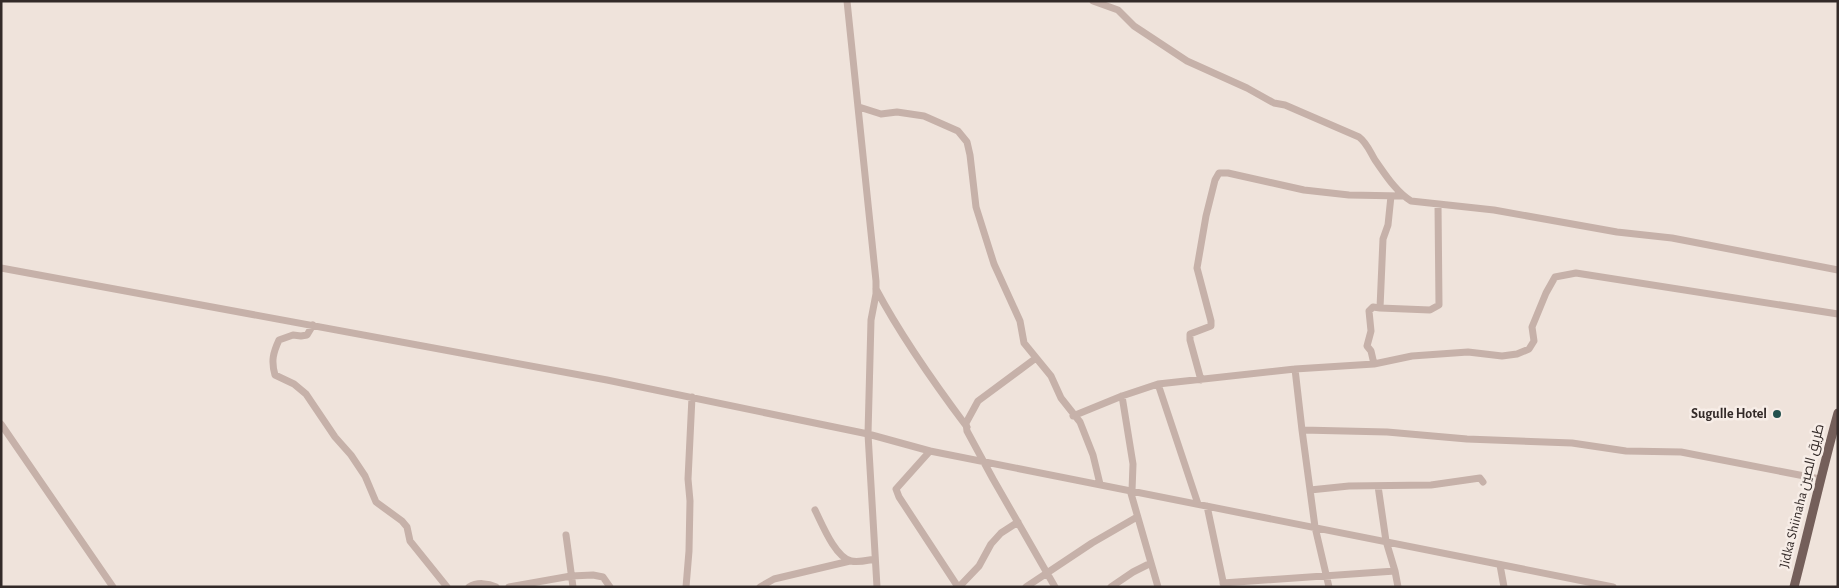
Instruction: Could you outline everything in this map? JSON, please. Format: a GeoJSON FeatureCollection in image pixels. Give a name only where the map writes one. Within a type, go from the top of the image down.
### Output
{"type":"FeatureCollection","features":[{"type":"Feature","properties":{"kind":"main road","name":"Jidka Shiinaha طريق الصين"},"geometry":{"type":"LineString","coordinates":[[1794,587],[1838,413]]}},
{"type":"Feature","properties":{"kind":"street"},"geometry":{"type":"LineString","coordinates":[[847,1],[875,261],[876,289],[871,320],[868,434],[877,587]]}},
{"type":"Feature","properties":{"kind":"street"},"geometry":{"type":"LineString","coordinates":[[1093,1],[1118,10],[1134,26],[1186,61],[1247,88],[1274,103],[1285,105],[1365,141],[1402,196],[1411,201],[1494,210],[1556,223],[1672,238],[1838,270]]}},
{"type":"Feature","properties":{"kind":"street"},"geometry":{"type":"LineString","coordinates":[[859,107],[881,114],[897,112],[924,116],[958,131],[967,142],[976,207],[994,264],[1020,321],[1024,343],[1051,376],[1061,398],[1073,416],[1080,422],[1093,455],[1100,484]]}},
{"type":"Feature","properties":{"kind":"street"},"geometry":{"type":"LineString","coordinates":[[1201,380],[1190,334],[1211,326],[1197,268],[1206,216],[1215,180],[1219,173],[1228,173],[1304,190],[1348,195],[1402,196]]}},
{"type":"Feature","properties":{"kind":"street"},"geometry":{"type":"LineString","coordinates":[[1380,308],[1383,239],[1388,225],[1391,196]]}},
{"type":"Feature","properties":{"kind":"street"},"geometry":{"type":"LineString","coordinates":[[1374,364],[1371,351],[1367,346],[1371,331],[1371,321],[1368,316],[1373,306],[1380,308],[1430,310],[1439,305],[1438,204]]}},
{"type":"Feature","properties":{"kind":"street"},"geometry":{"type":"LineString","coordinates":[[1,268],[607,380],[868,434],[930,451],[1613,587]]}},
{"type":"Feature","properties":{"kind":"street"},"geometry":{"type":"LineString","coordinates":[[1073,416],[1158,384],[1295,369],[1374,364],[1412,356],[1468,352],[1502,356],[1517,354],[1529,349],[1534,341],[1532,327],[1555,277],[1576,273],[1838,314]]}},
{"type":"Feature","properties":{"kind":"street"},"geometry":{"type":"LineString","coordinates":[[876,289],[898,329],[939,390],[967,427],[983,461],[1055,587]]}},
{"type":"Feature","properties":{"kind":"street"},"geometry":{"type":"LineString","coordinates":[[314,325],[307,335],[293,335],[279,340],[273,354],[272,364],[275,376],[294,384],[306,394],[336,438],[366,476],[376,502],[402,521],[407,527],[410,541],[447,587]]}},
{"type":"Feature","properties":{"kind":"street"},"geometry":{"type":"LineString","coordinates":[[967,427],[966,423],[978,402],[1036,358]]}},
{"type":"Feature","properties":{"kind":"street"},"geometry":{"type":"LineString","coordinates":[[1295,369],[1315,527],[1328,587]]}},
{"type":"Feature","properties":{"kind":"street"},"geometry":{"type":"LineString","coordinates":[[1158,384],[1198,504]]}},
{"type":"Feature","properties":{"kind":"street"},"geometry":{"type":"LineString","coordinates":[[1122,396],[1133,464],[1131,490],[1158,587]]}},
{"type":"Feature","properties":{"kind":"street"},"geometry":{"type":"LineString","coordinates":[[686,587],[689,551],[690,501],[688,480],[692,397]]}},
{"type":"Feature","properties":{"kind":"street"},"geometry":{"type":"LineString","coordinates":[[1,424],[113,587]]}},
{"type":"Feature","properties":{"kind":"street"},"geometry":{"type":"LineString","coordinates":[[1302,430],[1387,432],[1467,439],[1572,443],[1626,451],[1681,452],[1820,480]]}},
{"type":"Feature","properties":{"kind":"street"},"geometry":{"type":"LineString","coordinates":[[930,451],[896,489],[899,497],[959,587],[979,566],[991,544],[1001,533],[1018,522]]}},
{"type":"Feature","properties":{"kind":"street"},"geometry":{"type":"LineString","coordinates":[[1310,490],[1349,486],[1431,485],[1470,478],[1480,478],[1483,482]]}},
{"type":"Feature","properties":{"kind":"street"},"geometry":{"type":"LineString","coordinates":[[1378,486],[1386,541],[1398,587]]}},
{"type":"Feature","properties":{"kind":"street"},"geometry":{"type":"LineString","coordinates":[[1207,506],[1224,585],[1395,571]]}},
{"type":"Feature","properties":{"kind":"street"},"geometry":{"type":"LineString","coordinates":[[816,510],[827,536],[842,556],[850,561]]}},
{"type":"Feature","properties":{"kind":"street"},"geometry":{"type":"LineString","coordinates":[[1026,587],[1047,572],[1138,517]]}},
{"type":"Feature","properties":{"kind":"street"},"geometry":{"type":"LineString","coordinates":[[566,535],[573,587]]}},
{"type":"Feature","properties":{"kind":"street"},"geometry":{"type":"LineString","coordinates":[[760,587],[774,578],[850,561],[875,559]]}},
{"type":"Feature","properties":{"kind":"street"},"geometry":{"type":"LineString","coordinates":[[1111,587],[1133,572],[1151,563]]}},
{"type":"Feature","properties":{"kind":"street"},"geometry":{"type":"LineString","coordinates":[[1500,565],[1504,587]]}},
{"type":"Feature","properties":{"kind":"street"},"geometry":{"type":"LineString","coordinates":[[509,587],[571,576],[593,575],[603,577],[612,586]]}},
{"type":"Feature","properties":{"kind":"street"},"geometry":{"type":"LineString","coordinates":[[469,587],[472,585],[488,584],[496,587]]}},
{"type":"Feature","properties":{"kind":"place","name":"Sugulle Hotel"},"geometry":{"type":"Point","coordinates":[1777,414]}}]}
